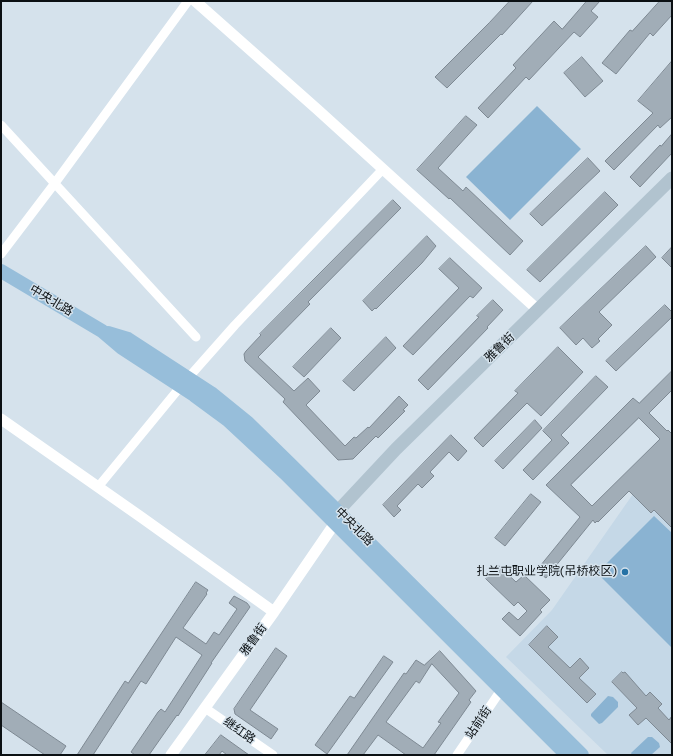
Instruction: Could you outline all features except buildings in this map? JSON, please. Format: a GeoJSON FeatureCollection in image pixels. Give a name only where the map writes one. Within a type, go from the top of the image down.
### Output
{"type":"FeatureCollection","features":[{"type":"Feature","properties":{"kind":"main road","name":"雅鲁街"},"geometry":{"type":"LineString","coordinates":[[339,517],[396,449],[672,178]]}},
{"type":"Feature","properties":{"kind":"main road","name":"雅鲁街"},"geometry":{"type":"LineString","coordinates":[[339,517],[672,190]]}},
{"type":"Feature","properties":{"kind":"main road","name":"中央北路"},"geometry":{"type":"LineString","coordinates":[[1,271],[102,331],[122,348],[185,382],[215,410],[339,517],[582,755]]}},
{"type":"Feature","properties":{"kind":"main road","name":"中央北路"},"geometry":{"type":"LineString","coordinates":[[339,517],[501,690],[567,755]]}},
{"type":"Feature","properties":{"kind":"street"},"geometry":{"type":"LineString","coordinates":[[1,254],[55,183],[188,1]]}},
{"type":"Feature","properties":{"kind":"street"},"geometry":{"type":"LineString","coordinates":[[195,1],[538,310]]}},
{"type":"Feature","properties":{"kind":"street"},"geometry":{"type":"LineString","coordinates":[[1,125],[196,336]]}},
{"type":"Feature","properties":{"kind":"street"},"geometry":{"type":"LineString","coordinates":[[98,486],[235,325],[383,169]]}},
{"type":"Feature","properties":{"kind":"street"},"geometry":{"type":"LineString","coordinates":[[1,419],[98,486],[274,612]]}},
{"type":"Feature","properties":{"kind":"street","name":"雅鲁街"},"geometry":{"type":"LineString","coordinates":[[171,755],[274,612],[339,517]]}},
{"type":"Feature","properties":{"kind":"street","name":"站前街"},"geometry":{"type":"LineString","coordinates":[[457,755],[501,690]]}},
{"type":"Feature","properties":{"kind":"street","name":"继红路"},"geometry":{"type":"LineString","coordinates":[[204,708],[273,755]]}},
{"type":"Feature","properties":{"kind":"shaded area"},"geometry":{"type":"Polygon","coordinates":[[[537,106],[581,149],[510,220],[466,177],[537,106]]]}},
{"type":"Feature","properties":{"kind":"shaded area","name":"扎兰屯职业学院(吊桥校区)"},"geometry":{"type":"Polygon","coordinates":[[[672,456],[672,755],[608,755],[506,657],[552,610],[633,494],[672,456]]]}},
{"type":"Feature","properties":{"kind":"shaded area"},"geometry":{"type":"Polygon","coordinates":[[[654,516],[672,533],[672,648],[597,573],[654,516]]]}},
{"type":"Feature","properties":{"kind":"shaded area"},"geometry":{"type":"Polygon","coordinates":[[[608,696],[613,697],[618,702],[618,707],[602,723],[599,724],[591,716],[591,714],[608,696]]]}},
{"type":"Feature","properties":{"kind":"shaded area"},"geometry":{"type":"Polygon","coordinates":[[[648,737],[652,737],[659,743],[660,747],[651,755],[632,755],[631,753],[648,737]]]}},
{"type":"Feature","properties":{"kind":"place","name":"扎兰屯职业学院(吊桥校区)"},"geometry":{"type":"Point","coordinates":[625,572]}}]}
